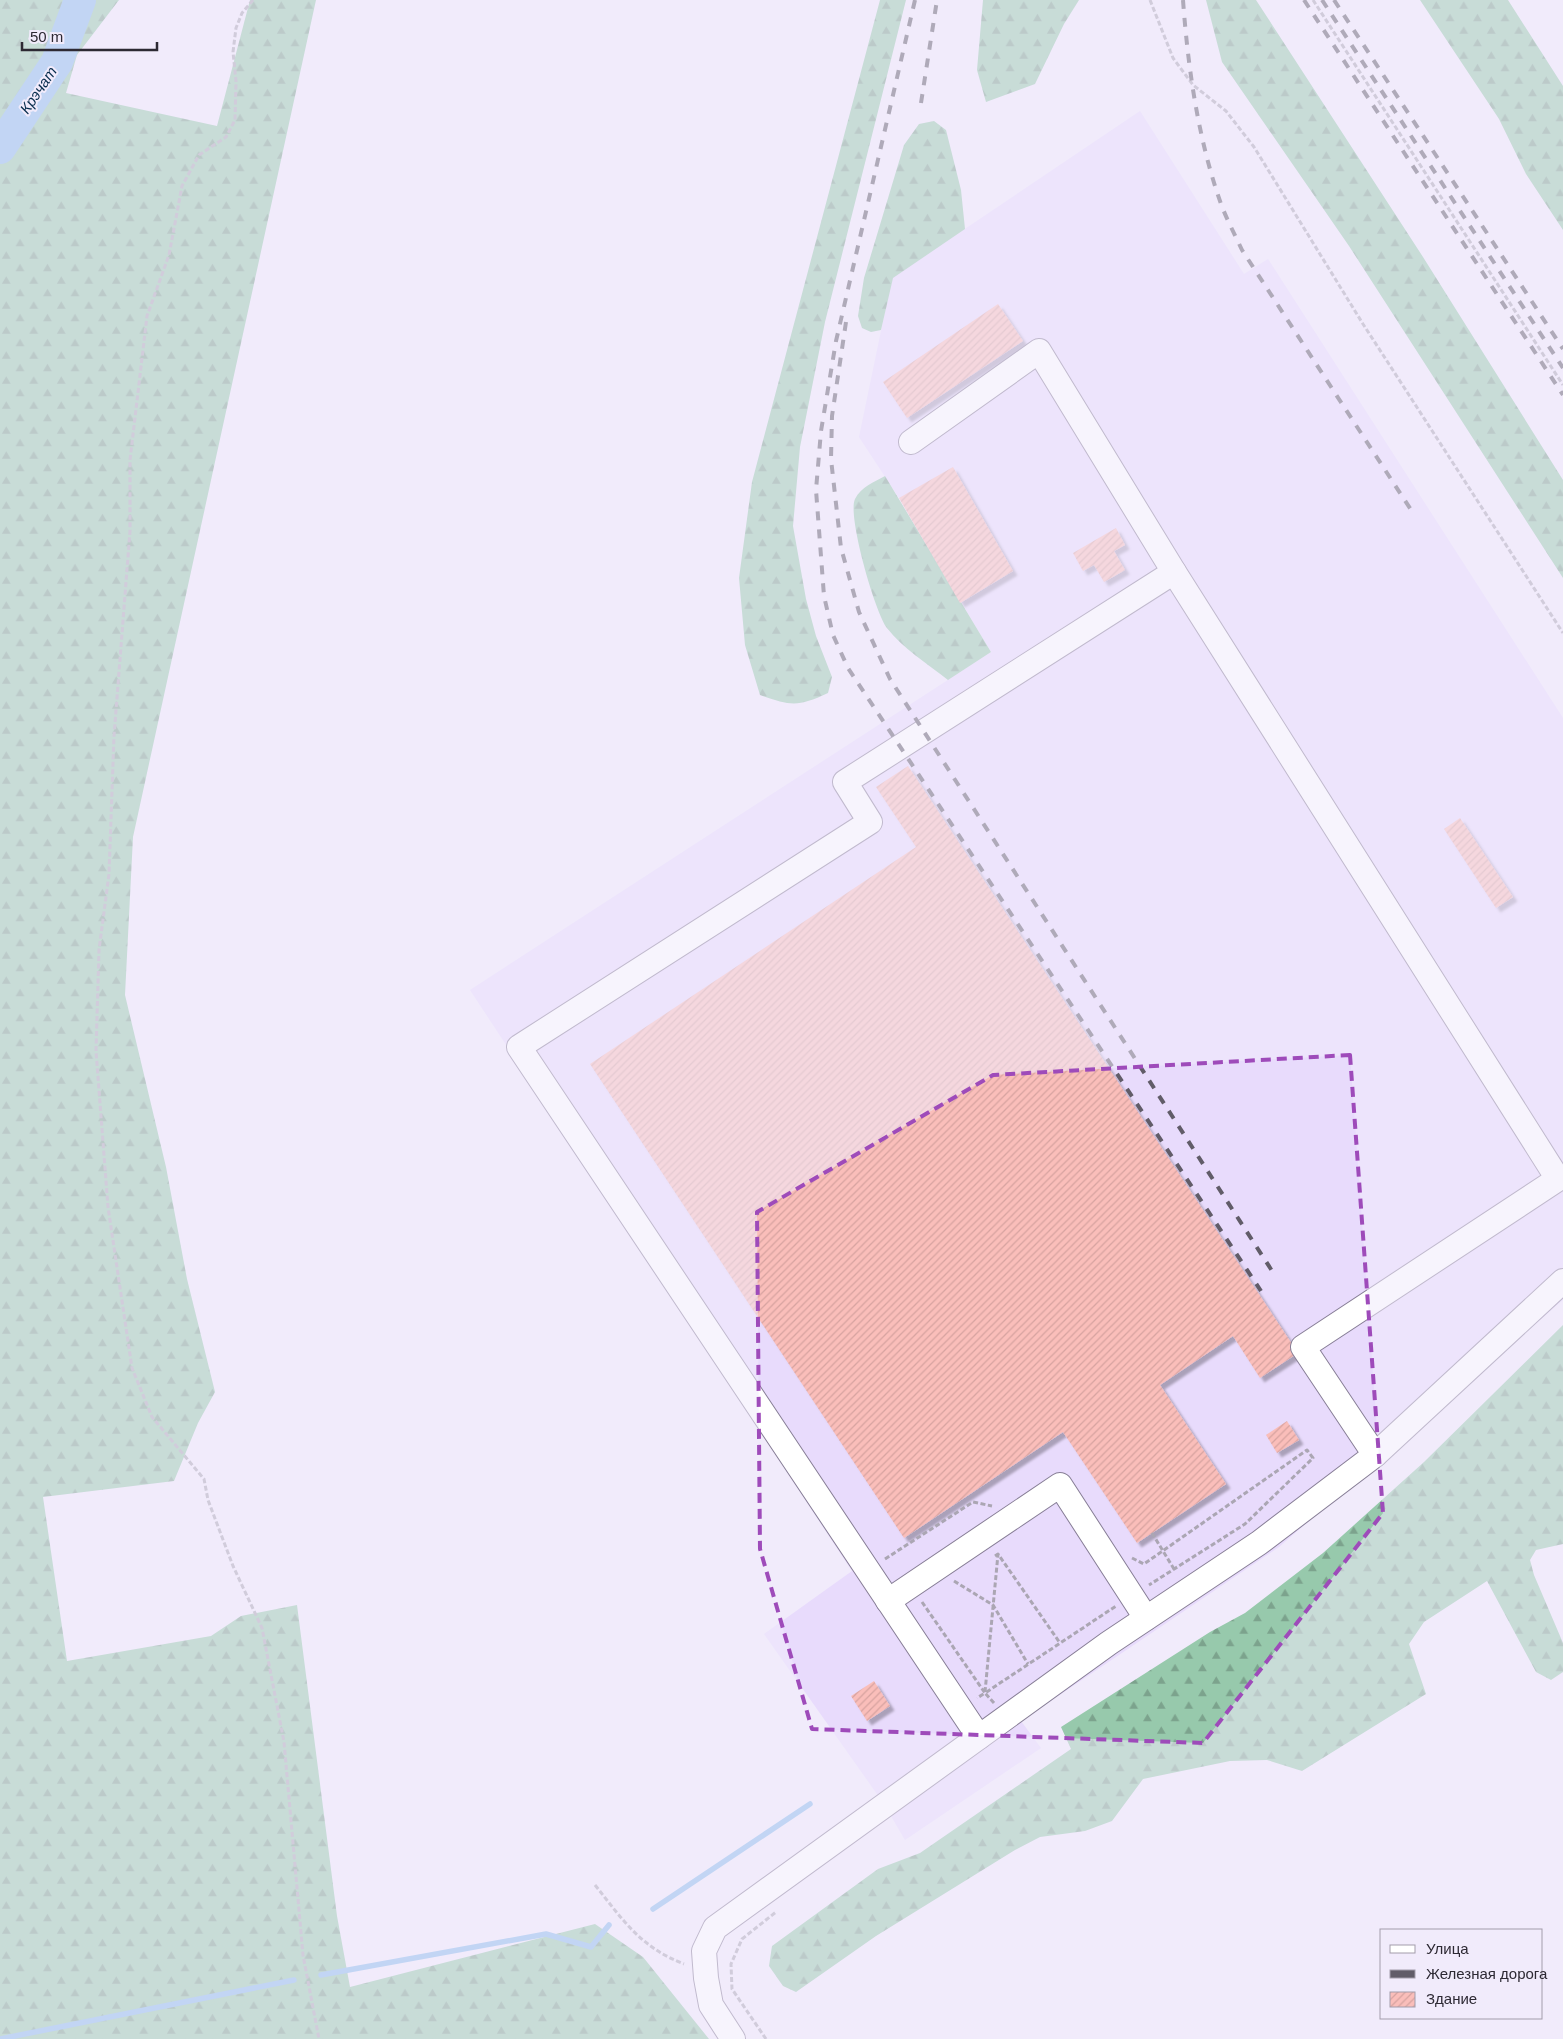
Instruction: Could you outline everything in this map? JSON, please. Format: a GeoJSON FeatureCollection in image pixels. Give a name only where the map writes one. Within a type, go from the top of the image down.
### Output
{"type":"FeatureCollection","features":[{"type":"Feature","properties":{"kind":"lane"},"geometry":{"type":"LineString","coordinates":[[910,442],[1040,352],[1174,572],[1558,1179],[1303,1347],[1375,1455]]}},
{"type":"Feature","properties":{"kind":"lane"},"geometry":{"type":"LineString","coordinates":[[979,1737],[961,1710],[904,1598],[519,1047],[870,822],[845,782],[1174,572]]}},
{"type":"Feature","properties":{"kind":"lane"},"geometry":{"type":"LineString","coordinates":[[734,2039],[711,2005],[705,1971],[704,1951],[715,1928],[1146,1618],[1260,1543],[1375,1455],[1563,1281]]}},
{"type":"Feature","properties":{"kind":"lane"},"geometry":{"type":"LineString","coordinates":[[904,1598],[1000,1526],[1060,1485],[1146,1618]]}},
{"type":"Feature","properties":{"kind":"path"},"geometry":{"type":"LineString","coordinates":[[253,0],[242,13],[239,20],[233,52],[236,81],[235,120],[226,137],[199,155],[182,186],[169,255],[147,316],[130,460],[130,532],[114,736],[109,874],[99,950],[96,1051],[108,1207],[132,1368],[152,1417],[204,1478],[208,1500],[233,1566],[262,1628],[284,1742],[303,1955],[319,2039]]}},
{"type":"Feature","properties":{"kind":"path"},"geometry":{"type":"LineString","coordinates":[[1150,0],[1173,58],[1193,85],[1226,111],[1254,147],[1363,324],[1563,633]]}},
{"type":"Feature","properties":{"kind":"path"},"geometry":{"type":"LineString","coordinates":[[1313,0],[1563,384]]}},
{"type":"Feature","properties":{"kind":"path"},"geometry":{"type":"LineString","coordinates":[[881,1562],[973,1502],[1020,1512]]}},
{"type":"Feature","properties":{"kind":"path"},"geometry":{"type":"LineString","coordinates":[[961,1710],[985,1693],[1000,1526]]}},
{"type":"Feature","properties":{"kind":"path"},"geometry":{"type":"LineString","coordinates":[[1152,1533],[1174,1569]]}},
{"type":"Feature","properties":{"kind":"path"},"geometry":{"type":"LineString","coordinates":[[991,1559],[998,1554]]}},
{"type":"Feature","properties":{"kind":"path"},"geometry":{"type":"LineString","coordinates":[[998,1554],[1060,1643]]}},
{"type":"Feature","properties":{"kind":"path"},"geometry":{"type":"LineString","coordinates":[[946,1586],[962,1577]]}},
{"type":"Feature","properties":{"kind":"path"},"geometry":{"type":"LineString","coordinates":[[954,1581],[993,1605],[1028,1664]]}},
{"type":"Feature","properties":{"kind":"path"},"geometry":{"type":"LineString","coordinates":[[904,1598],[929,1597]]}},
{"type":"Feature","properties":{"kind":"path"},"geometry":{"type":"LineString","coordinates":[[904,1598],[985,1693]]}},
{"type":"Feature","properties":{"kind":"path"},"geometry":{"type":"LineString","coordinates":[[595,1885],[637,1937],[671,1959],[705,1971]]}},
{"type":"Feature","properties":{"kind":"highlighted area"},"geometry":{"type":"Polygon","coordinates":[[[1350,1055],[1383,1513],[1203,1743],[812,1729],[760,1549],[757,1212],[993,1075],[1350,1055]]]}},
{"type":"Feature","properties":{"kind":"shaded area"},"geometry":{"type":"Polygon","coordinates":[[[1140,111],[1244,274],[1268,259],[1563,718],[1563,1300],[1279,1547],[1021,1721],[1041,1748],[905,1840],[884,1804],[764,1634],[852,1571],[470,990],[991,652],[899,498],[859,437],[892,278],[1140,111]]]}},
{"type":"Feature","properties":{"kind":"green space"},"geometry":{"type":"Polygon","coordinates":[[[0,0],[119,0],[77,55],[66,93],[217,126],[250,0],[316,0],[133,837],[125,995],[166,1167],[187,1279],[215,1392],[198,1423],[174,1481],[43,1497],[67,1661],[211,1636],[241,1616],[297,1605],[337,1916],[350,1987],[595,1924],[643,1957],[709,2039],[0,2039],[0,0]]]}},
{"type":"Feature","properties":{"kind":"green space"},"geometry":{"type":"Polygon","coordinates":[[[880,0],[906,0],[825,322],[800,447],[793,526],[806,599],[816,636],[832,677],[828,693],[801,703],[787,703],[760,695],[745,645],[739,578],[752,482],[880,0]]]}},
{"type":"Feature","properties":{"kind":"green space"},"geometry":{"type":"Polygon","coordinates":[[[983,0],[1079,0],[1064,24],[1035,84],[986,102],[977,70],[983,0]]]}},
{"type":"Feature","properties":{"kind":"green space"},"geometry":{"type":"Polygon","coordinates":[[[1206,0],[1256,0],[1423,257],[1563,480],[1563,578],[1349,246],[1222,62],[1206,0]]]}},
{"type":"Feature","properties":{"kind":"green space"},"geometry":{"type":"Polygon","coordinates":[[[1420,0],[1508,0],[1563,86],[1563,230],[1526,174],[1499,119],[1420,0]]]}},
{"type":"Feature","properties":{"kind":"green space"},"geometry":{"type":"Polygon","coordinates":[[[934,121],[946,130],[961,190],[965,229],[893,278],[881,330],[871,332],[862,328],[858,316],[864,278],[904,145],[919,124],[934,121]]]}},
{"type":"Feature","properties":{"kind":"green space"},"geometry":{"type":"Polygon","coordinates":[[[885,476],[991,652],[948,680],[908,649],[887,628],[869,584],[858,543],[855,524],[855,499],[868,485],[885,476]]]}},
{"type":"Feature","properties":{"kind":"green space"},"geometry":{"type":"Polygon","coordinates":[[[1563,1325],[1563,1544],[1536,1550],[1530,1560],[1534,1575],[1563,1643],[1563,1672],[1551,1680],[1536,1672],[1487,1581],[1424,1622],[1409,1644],[1426,1694],[1302,1771],[1267,1760],[1230,1761],[1143,1779],[1112,1821],[1085,1831],[1040,1837],[1015,1850],[876,1936],[796,1992],[783,1986],[769,1966],[772,1946],[878,1869],[920,1853],[1071,1749],[1061,1727],[1210,1632],[1245,1613],[1323,1553],[1424,1462],[1563,1325]]]}},
{"type":"Feature","properties":{"kind":"building"},"geometry":{"type":"Polygon","coordinates":[[[998,304],[1023,341],[907,418],[883,382],[998,304]]]}},
{"type":"Feature","properties":{"kind":"building"},"geometry":{"type":"Polygon","coordinates":[[[953,467],[1013,571],[960,603],[899,498],[953,467]]]}},
{"type":"Feature","properties":{"kind":"building"},"geometry":{"type":"Polygon","coordinates":[[[1116,528],[1125,545],[1114,551],[1125,570],[1104,582],[1094,565],[1083,571],[1073,553],[1116,528]]]}},
{"type":"Feature","properties":{"kind":"building"},"geometry":{"type":"Polygon","coordinates":[[[908,766],[1298,1353],[1260,1378],[1233,1336],[1160,1385],[1226,1484],[1137,1543],[1063,1432],[904,1538],[590,1064],[916,847],[876,787],[908,766]]]}},
{"type":"Feature","properties":{"kind":"building"},"geometry":{"type":"Polygon","coordinates":[[[1460,818],[1513,897],[1496,908],[1444,829],[1460,818]]]}},
{"type":"Feature","properties":{"kind":"building"},"geometry":{"type":"Polygon","coordinates":[[[1287,1421],[1299,1440],[1277,1453],[1266,1435],[1287,1421]]]}},
{"type":"Feature","properties":{"kind":"building"},"geometry":{"type":"Polygon","coordinates":[[[874,1681],[890,1706],[867,1721],[851,1696],[874,1681]]]}},
{"type":"Feature","properties":{"kind":"waterway","name":"Крэчат"},"geometry":{"type":"LineString","coordinates":[[0,148],[57,62],[80,0]]}},
{"type":"Feature","properties":{"kind":"waterway"},"geometry":{"type":"LineString","coordinates":[[653,1909],[810,1804]]}},
{"type":"Feature","properties":{"kind":"waterway"},"geometry":{"type":"LineString","coordinates":[[321,1975],[546,1934],[591,1947],[609,1925]]}},
{"type":"Feature","properties":{"kind":"waterway"},"geometry":{"type":"LineString","coordinates":[[0,2039],[294,1980]]}},
{"type":"Feature","properties":{"kind":"railway"},"geometry":{"type":"LineString","coordinates":[[915,0],[836,341],[821,431],[816,490],[824,596],[833,635],[848,668],[1261,1291]]}},
{"type":"Feature","properties":{"kind":"railway"},"geometry":{"type":"LineString","coordinates":[[921,103],[937,0]]}},
{"type":"Feature","properties":{"kind":"railway"},"geometry":{"type":"LineString","coordinates":[[1183,0],[1191,77],[1200,129],[1213,179],[1228,222],[1242,250],[1415,516]]}},
{"type":"Feature","properties":{"kind":"railway"},"geometry":{"type":"LineString","coordinates":[[1304,0],[1563,395]]}},
{"type":"Feature","properties":{"kind":"railway"},"geometry":{"type":"LineString","coordinates":[[1322,0],[1563,368]]}},
{"type":"Feature","properties":{"kind":"railway"},"geometry":{"type":"LineString","coordinates":[[1334,0],[1563,349]]}},
{"type":"Feature","properties":{"kind":"railway"},"geometry":{"type":"LineString","coordinates":[[846,322],[832,416],[831,459],[841,548],[859,612],[890,679],[1276,1277]]}}]}
